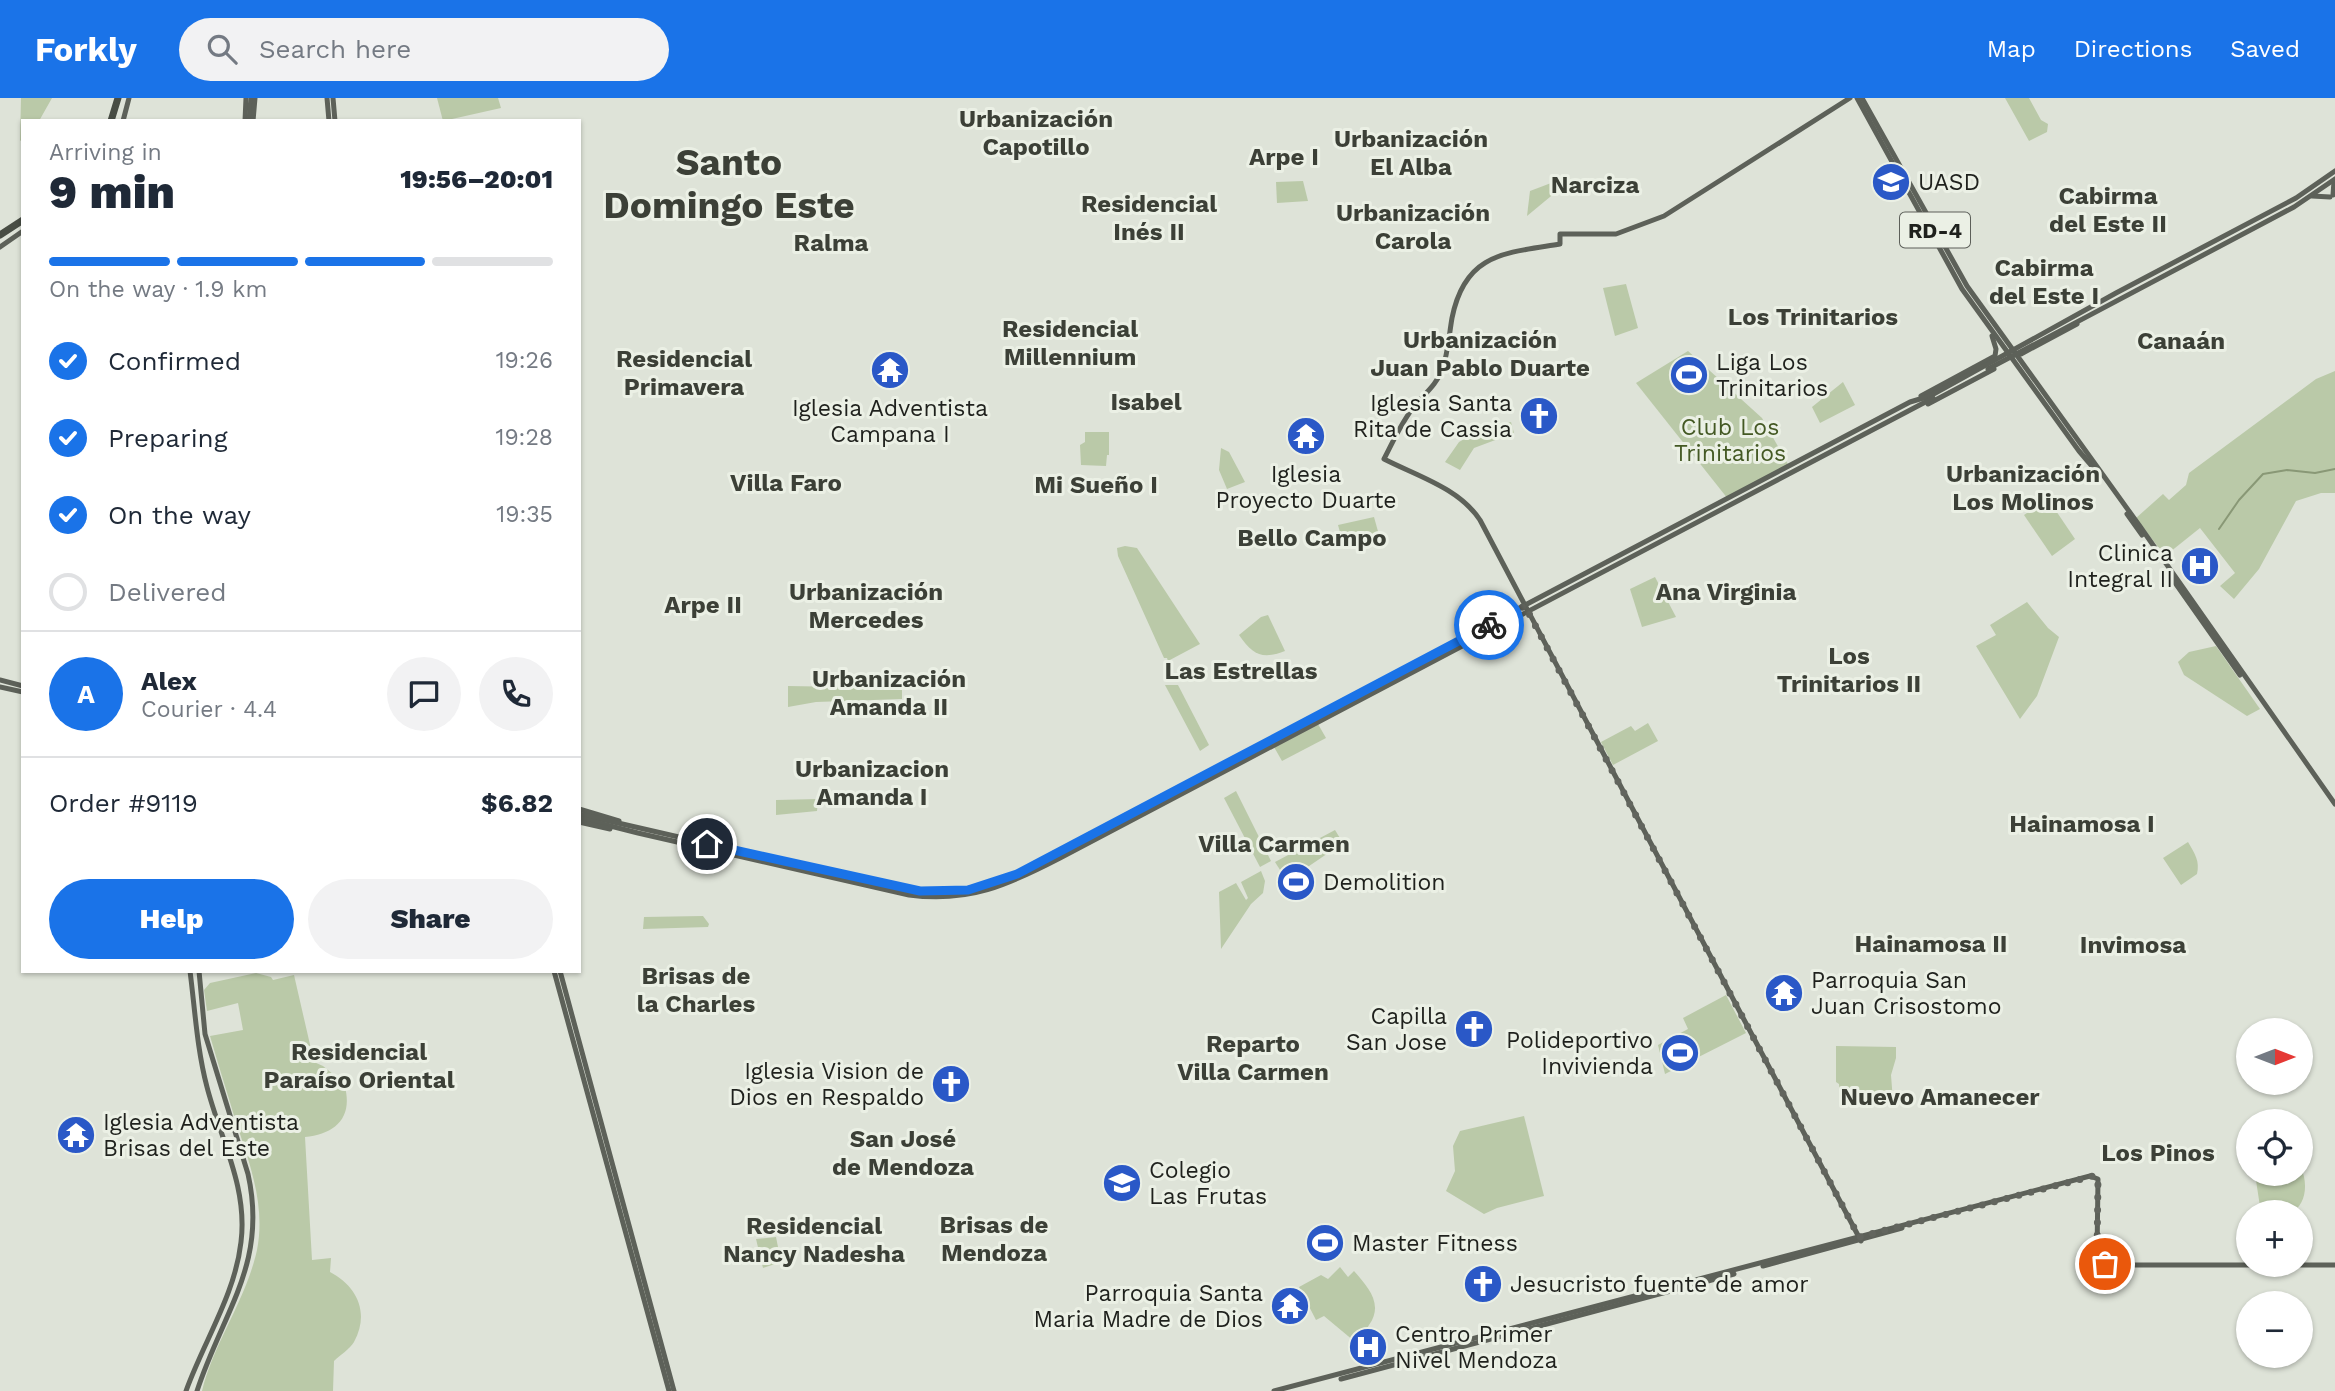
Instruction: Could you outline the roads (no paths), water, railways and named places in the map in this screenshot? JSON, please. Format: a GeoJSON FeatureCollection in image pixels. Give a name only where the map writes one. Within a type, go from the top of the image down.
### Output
{"type":"FeatureCollection","features":[{"type":"Feature","properties":{"kind":"highway"},"geometry":{"type":"LineString","coordinates":[[114,119],[121,98]]}},
{"type":"Feature","properties":{"kind":"highway"},"geometry":{"type":"LineString","coordinates":[[0,230],[21,215]]}},
{"type":"Feature","properties":{"kind":"highway"},"geometry":{"type":"LineString","coordinates":[[0,235],[21,221]]}},
{"type":"Feature","properties":{"kind":"main road"},"geometry":{"type":"LineString","coordinates":[[124,119],[129,98]]}},
{"type":"Feature","properties":{"kind":"main road"},"geometry":{"type":"LineString","coordinates":[[248,119],[246,110],[251,98]]}},
{"type":"Feature","properties":{"kind":"main road"},"geometry":{"type":"LineString","coordinates":[[249,119],[251,98]]}},
{"type":"Feature","properties":{"kind":"main road"},"geometry":{"type":"LineString","coordinates":[[329,119],[330,98]]}},
{"type":"Feature","properties":{"kind":"main road"},"geometry":{"type":"LineString","coordinates":[[330,98],[335,119]]}},
{"type":"Feature","properties":{"kind":"main road"},"geometry":{"type":"LineString","coordinates":[[1850,98],[1664,215],[1616,234],[1560,234],[1560,244],[1504,253],[1484,262],[1475,269],[1455,302],[1442,371],[1431,390],[1413,408],[1384,459],[1451,492],[1468,504],[1480,520],[1860,1239]]}},
{"type":"Feature","properties":{"kind":"main road","name":"RD-4"},"geometry":{"type":"LineString","coordinates":[[1857,98],[1952,272],[2006,350],[2017,356],[2335,804]]}},
{"type":"Feature","properties":{"kind":"main road","name":"RD-4"},"geometry":{"type":"LineString","coordinates":[[1862,98],[1967,286],[2006,350]]}},
{"type":"Feature","properties":{"kind":"main road"},"geometry":{"type":"LineString","coordinates":[[581,816],[928,897],[979,893],[1017,880],[1109,828],[1931,397],[2296,198],[2335,171]]}},
{"type":"Feature","properties":{"kind":"main road"},"geometry":{"type":"LineString","coordinates":[[1912,406],[2006,350],[2312,196],[2334,180]]}},
{"type":"Feature","properties":{"kind":"main road"},"geometry":{"type":"LineString","coordinates":[[2312,196],[2331,196],[2334,180]]}},
{"type":"Feature","properties":{"kind":"main road"},"geometry":{"type":"LineString","coordinates":[[0,247],[21,232]]}},
{"type":"Feature","properties":{"kind":"main road"},"geometry":{"type":"LineString","coordinates":[[1912,406],[1937,400],[2117,296]]}},
{"type":"Feature","properties":{"kind":"main road"},"geometry":{"type":"LineString","coordinates":[[1989,326],[1995,344],[2006,350]]}},
{"type":"Feature","properties":{"kind":"main road"},"geometry":{"type":"LineString","coordinates":[[2005,363],[2006,350]]}},
{"type":"Feature","properties":{"kind":"main road"},"geometry":{"type":"LineString","coordinates":[[0,680],[21,685]]}},
{"type":"Feature","properties":{"kind":"main road"},"geometry":{"type":"LineString","coordinates":[[0,687],[21,692]]}},
{"type":"Feature","properties":{"kind":"main road"},"geometry":{"type":"LineString","coordinates":[[581,816],[638,830]]}},
{"type":"Feature","properties":{"kind":"main road"},"geometry":{"type":"LineString","coordinates":[[581,816],[638,830]]}},
{"type":"Feature","properties":{"kind":"main road"},"geometry":{"type":"LineString","coordinates":[[187,1391],[230,1288],[242,1230],[242,1209],[235,1175],[200,1059],[190,973]]}},
{"type":"Feature","properties":{"kind":"main road"},"geometry":{"type":"LineString","coordinates":[[197,1391],[205,1366],[245,1277],[254,1229],[253,1199],[248,1174],[205,1034],[200,973]]}},
{"type":"Feature","properties":{"kind":"main road"},"geometry":{"type":"LineString","coordinates":[[555,973],[669,1391]]}},
{"type":"Feature","properties":{"kind":"main road"},"geometry":{"type":"LineString","coordinates":[[561,973],[674,1391]]}},
{"type":"Feature","properties":{"kind":"main road"},"geometry":{"type":"LineString","coordinates":[[1274,1391],[1341,1377],[2093,1176],[2098,1179],[2097,1255],[2101,1263],[2236,1265]]}},
{"type":"Feature","properties":{"kind":"main road"},"geometry":{"type":"LineString","coordinates":[[2313,1265],[2335,1265]]}},
{"type":"Feature","properties":{"kind":"waterway"},"geometry":{"type":"LineString","coordinates":[[2219,529],[2239,500],[2263,474],[2287,470],[2315,473],[2335,469]]}},
{"type":"Feature","properties":{"kind":"place","name":"UASD"},"geometry":{"type":"Point","coordinates":[1891,182]}},
{"type":"Feature","properties":{"kind":"place","name":"Iglesia Adventista Campana I"},"geometry":{"type":"Point","coordinates":[890,370]}},
{"type":"Feature","properties":{"kind":"place","name":"Liga Los Trinitarios"},"geometry":{"type":"Point","coordinates":[1689,375]}},
{"type":"Feature","properties":{"kind":"place","name":"Iglesia Santa Rita de Cassia"},"geometry":{"type":"Point","coordinates":[1539,416]}},
{"type":"Feature","properties":{"kind":"place","name":"Iglesia Proyecto Duarte"},"geometry":{"type":"Point","coordinates":[1306,436]}},
{"type":"Feature","properties":{"kind":"place","name":"Clinica Integral II"},"geometry":{"type":"Point","coordinates":[2200,566]}},
{"type":"Feature","properties":{"kind":"place","name":"Demolition"},"geometry":{"type":"Point","coordinates":[1296,882]}},
{"type":"Feature","properties":{"kind":"place","name":"Parroquia San Juan Crisostomo"},"geometry":{"type":"Point","coordinates":[1784,993]}},
{"type":"Feature","properties":{"kind":"place","name":"Capilla San Jose"},"geometry":{"type":"Point","coordinates":[1474,1029]}},
{"type":"Feature","properties":{"kind":"place","name":"Polideportivo Invivienda"},"geometry":{"type":"Point","coordinates":[1680,1053]}},
{"type":"Feature","properties":{"kind":"place","name":"Iglesia Vision de Dios en Respaldo"},"geometry":{"type":"Point","coordinates":[951,1084]}},
{"type":"Feature","properties":{"kind":"place","name":"Iglesia Adventista Brisas del Este"},"geometry":{"type":"Point","coordinates":[76,1135]}},
{"type":"Feature","properties":{"kind":"place","name":"Colegio Las Frutas"},"geometry":{"type":"Point","coordinates":[1122,1183]}},
{"type":"Feature","properties":{"kind":"place","name":"Master Fitness"},"geometry":{"type":"Point","coordinates":[1325,1243]}},
{"type":"Feature","properties":{"kind":"place","name":"Jesucristo fuente de amor"},"geometry":{"type":"Point","coordinates":[1483,1284]}},
{"type":"Feature","properties":{"kind":"place","name":"Parroquia Santa Maria Madre de Dios"},"geometry":{"type":"Point","coordinates":[1290,1306]}},
{"type":"Feature","properties":{"kind":"place","name":"Centro Primer Nivel Mendoza"},"geometry":{"type":"Point","coordinates":[1368,1347]}},
{"type":"Feature","properties":{"kind":"district","name":"Urbanización Capotillo"},"geometry":{"type":"Point","coordinates":[1036,133]}},
{"type":"Feature","properties":{"kind":"district","name":"Urbanización El Alba"},"geometry":{"type":"Point","coordinates":[1411,153]}},
{"type":"Feature","properties":{"kind":"district","name":"Arpe I"},"geometry":{"type":"Point","coordinates":[1284,157]}},
{"type":"Feature","properties":{"kind":"district","name":"Santo Domingo Este"},"geometry":{"type":"Point","coordinates":[729,184]}},
{"type":"Feature","properties":{"kind":"district","name":"Narciza"},"geometry":{"type":"Point","coordinates":[1595,185]}},
{"type":"Feature","properties":{"kind":"district","name":"Cabirma del Este II"},"geometry":{"type":"Point","coordinates":[2108,210]}},
{"type":"Feature","properties":{"kind":"district","name":"Residencial Inés II"},"geometry":{"type":"Point","coordinates":[1149,218]}},
{"type":"Feature","properties":{"kind":"district","name":"Urbanización Carola"},"geometry":{"type":"Point","coordinates":[1413,227]}},
{"type":"Feature","properties":{"kind":"district","name":"Ralma"},"geometry":{"type":"Point","coordinates":[831,243]}},
{"type":"Feature","properties":{"kind":"district","name":"Cabirma del Este I"},"geometry":{"type":"Point","coordinates":[2044,282]}},
{"type":"Feature","properties":{"kind":"district","name":"Los Trinitarios"},"geometry":{"type":"Point","coordinates":[1813,317]}},
{"type":"Feature","properties":{"kind":"district","name":"Canaán"},"geometry":{"type":"Point","coordinates":[2181,341]}},
{"type":"Feature","properties":{"kind":"district","name":"Residencial Millennium"},"geometry":{"type":"Point","coordinates":[1070,343]}},
{"type":"Feature","properties":{"kind":"district","name":"Urbanización Juan Pablo Duarte"},"geometry":{"type":"Point","coordinates":[1480,354]}},
{"type":"Feature","properties":{"kind":"district","name":"Residencial Primavera"},"geometry":{"type":"Point","coordinates":[684,373]}},
{"type":"Feature","properties":{"kind":"district","name":"Isabel"},"geometry":{"type":"Point","coordinates":[1146,402]}},
{"type":"Feature","properties":{"kind":"district","name":"Villa Faro"},"geometry":{"type":"Point","coordinates":[786,483]}},
{"type":"Feature","properties":{"kind":"district","name":"Mi Sueño I"},"geometry":{"type":"Point","coordinates":[1096,485]}},
{"type":"Feature","properties":{"kind":"district","name":"Urbanización Los Molinos"},"geometry":{"type":"Point","coordinates":[2023,488]}},
{"type":"Feature","properties":{"kind":"district","name":"Bello Campo"},"geometry":{"type":"Point","coordinates":[1312,538]}},
{"type":"Feature","properties":{"kind":"district","name":"Ana Virginia"},"geometry":{"type":"Point","coordinates":[1726,592]}},
{"type":"Feature","properties":{"kind":"district","name":"Arpe II"},"geometry":{"type":"Point","coordinates":[703,605]}},
{"type":"Feature","properties":{"kind":"district","name":"Urbanización Mercedes"},"geometry":{"type":"Point","coordinates":[866,606]}},
{"type":"Feature","properties":{"kind":"district","name":"Los Trinitarios II"},"geometry":{"type":"Point","coordinates":[1849,670]}},
{"type":"Feature","properties":{"kind":"district","name":"Las Estrellas"},"geometry":{"type":"Point","coordinates":[1241,671]}},
{"type":"Feature","properties":{"kind":"district","name":"Urbanización Amanda II"},"geometry":{"type":"Point","coordinates":[889,693]}},
{"type":"Feature","properties":{"kind":"district","name":"Urbanizacion Amanda I"},"geometry":{"type":"Point","coordinates":[872,783]}},
{"type":"Feature","properties":{"kind":"district","name":"Hainamosa I"},"geometry":{"type":"Point","coordinates":[2082,824]}},
{"type":"Feature","properties":{"kind":"district","name":"Villa Carmen"},"geometry":{"type":"Point","coordinates":[1274,844]}},
{"type":"Feature","properties":{"kind":"district","name":"Hainamosa II"},"geometry":{"type":"Point","coordinates":[1931,944]}},
{"type":"Feature","properties":{"kind":"district","name":"Invimosa"},"geometry":{"type":"Point","coordinates":[2133,945]}},
{"type":"Feature","properties":{"kind":"district","name":"Brisas de la Charles"},"geometry":{"type":"Point","coordinates":[696,990]}},
{"type":"Feature","properties":{"kind":"district","name":"Reparto Villa Carmen"},"geometry":{"type":"Point","coordinates":[1253,1058]}},
{"type":"Feature","properties":{"kind":"district","name":"Residencial Paraíso Oriental"},"geometry":{"type":"Point","coordinates":[359,1066]}},
{"type":"Feature","properties":{"kind":"district","name":"Nuevo Amanecer"},"geometry":{"type":"Point","coordinates":[1940,1097]}},
{"type":"Feature","properties":{"kind":"district","name":"San José de Mendoza"},"geometry":{"type":"Point","coordinates":[903,1153]}},
{"type":"Feature","properties":{"kind":"district","name":"Los Pinos"},"geometry":{"type":"Point","coordinates":[2158,1153]}},
{"type":"Feature","properties":{"kind":"district","name":"Brisas de Mendoza"},"geometry":{"type":"Point","coordinates":[994,1239]}},
{"type":"Feature","properties":{"kind":"district","name":"Residencial Nancy Nadesha"},"geometry":{"type":"Point","coordinates":[814,1240]}},
{"type":"Feature","properties":{"kind":"park label","name":"Club Los Trinitarios"},"geometry":{"type":"Point","coordinates":[1730,440]}}]}
